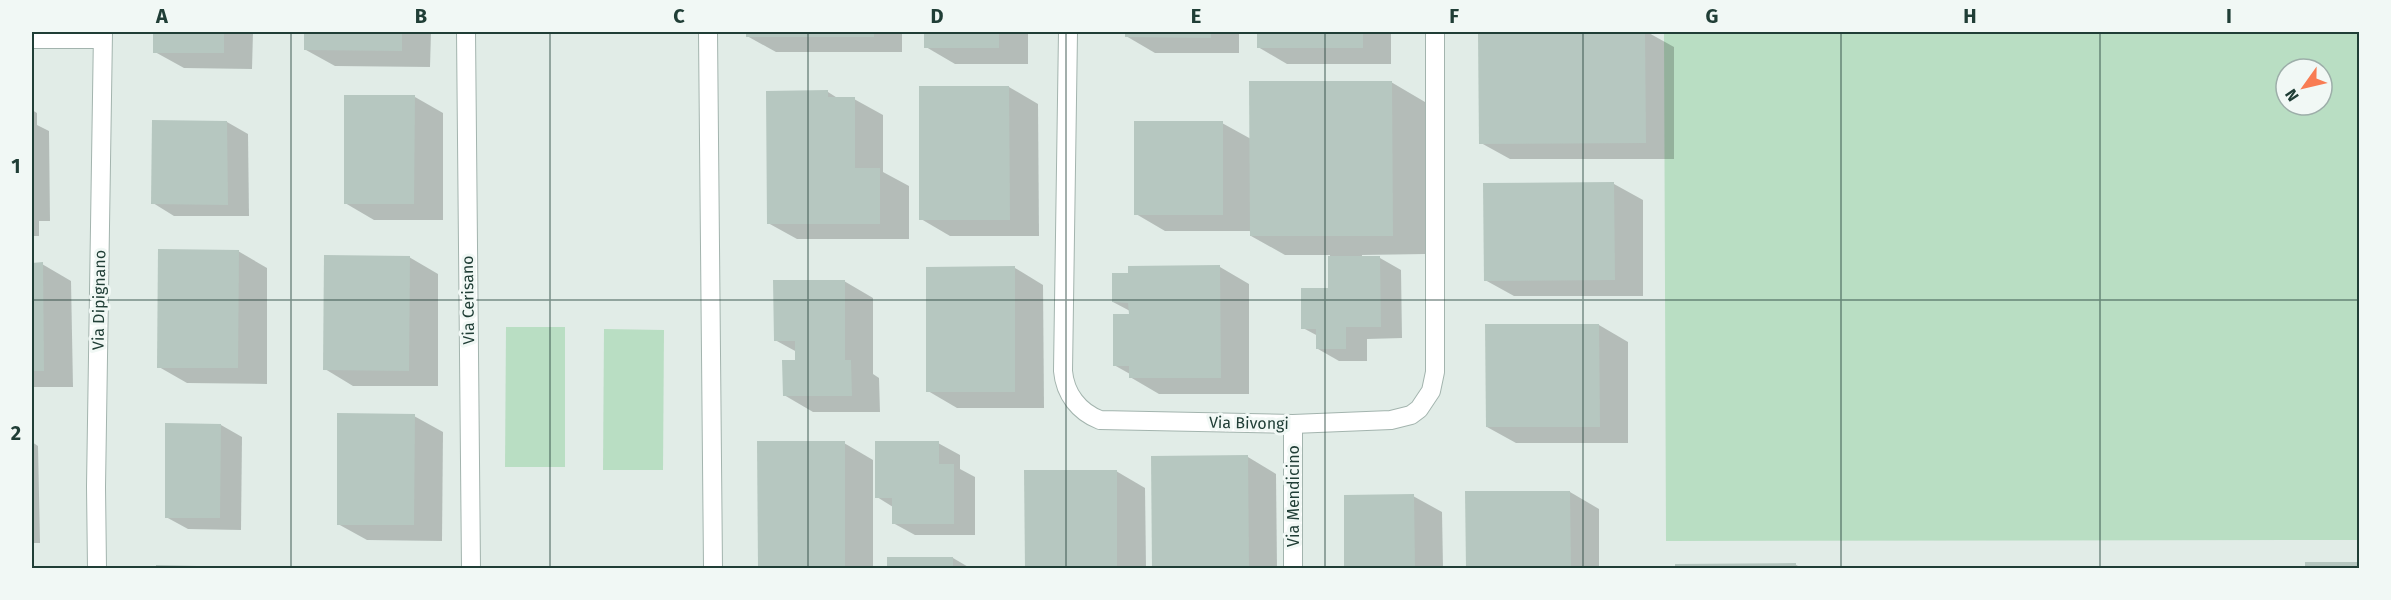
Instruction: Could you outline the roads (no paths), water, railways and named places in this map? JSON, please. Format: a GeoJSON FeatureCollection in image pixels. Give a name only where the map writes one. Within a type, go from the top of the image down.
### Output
{"type":"FeatureCollection","features":[{"type":"Feature","properties":{"kind":"street","name":"Via Cerisano"},"geometry":{"type":"LineString","coordinates":[[466,32],[471,568]]}},
{"type":"Feature","properties":{"kind":"street"},"geometry":{"type":"LineString","coordinates":[[708,32],[713,568]]}},
{"type":"Feature","properties":{"kind":"street","name":"Via Bivongi"},"geometry":{"type":"LineString","coordinates":[[1068,32],[1063,371],[1066,387],[1085,412],[1100,420],[1293,424],[1381,422],[1401,419],[1419,409],[1431,391],[1434,372],[1434,32]]}},
{"type":"Feature","properties":{"kind":"street"},"geometry":{"type":"LineString","coordinates":[[32,39],[103,35]]}},
{"type":"Feature","properties":{"kind":"street","name":"Via Dipignano"},"geometry":{"type":"LineString","coordinates":[[97,568],[96,487],[103,35]]}},
{"type":"Feature","properties":{"kind":"street","name":"Via Mendicino"},"geometry":{"type":"LineString","coordinates":[[1293,424],[1293,568]]}}]}
